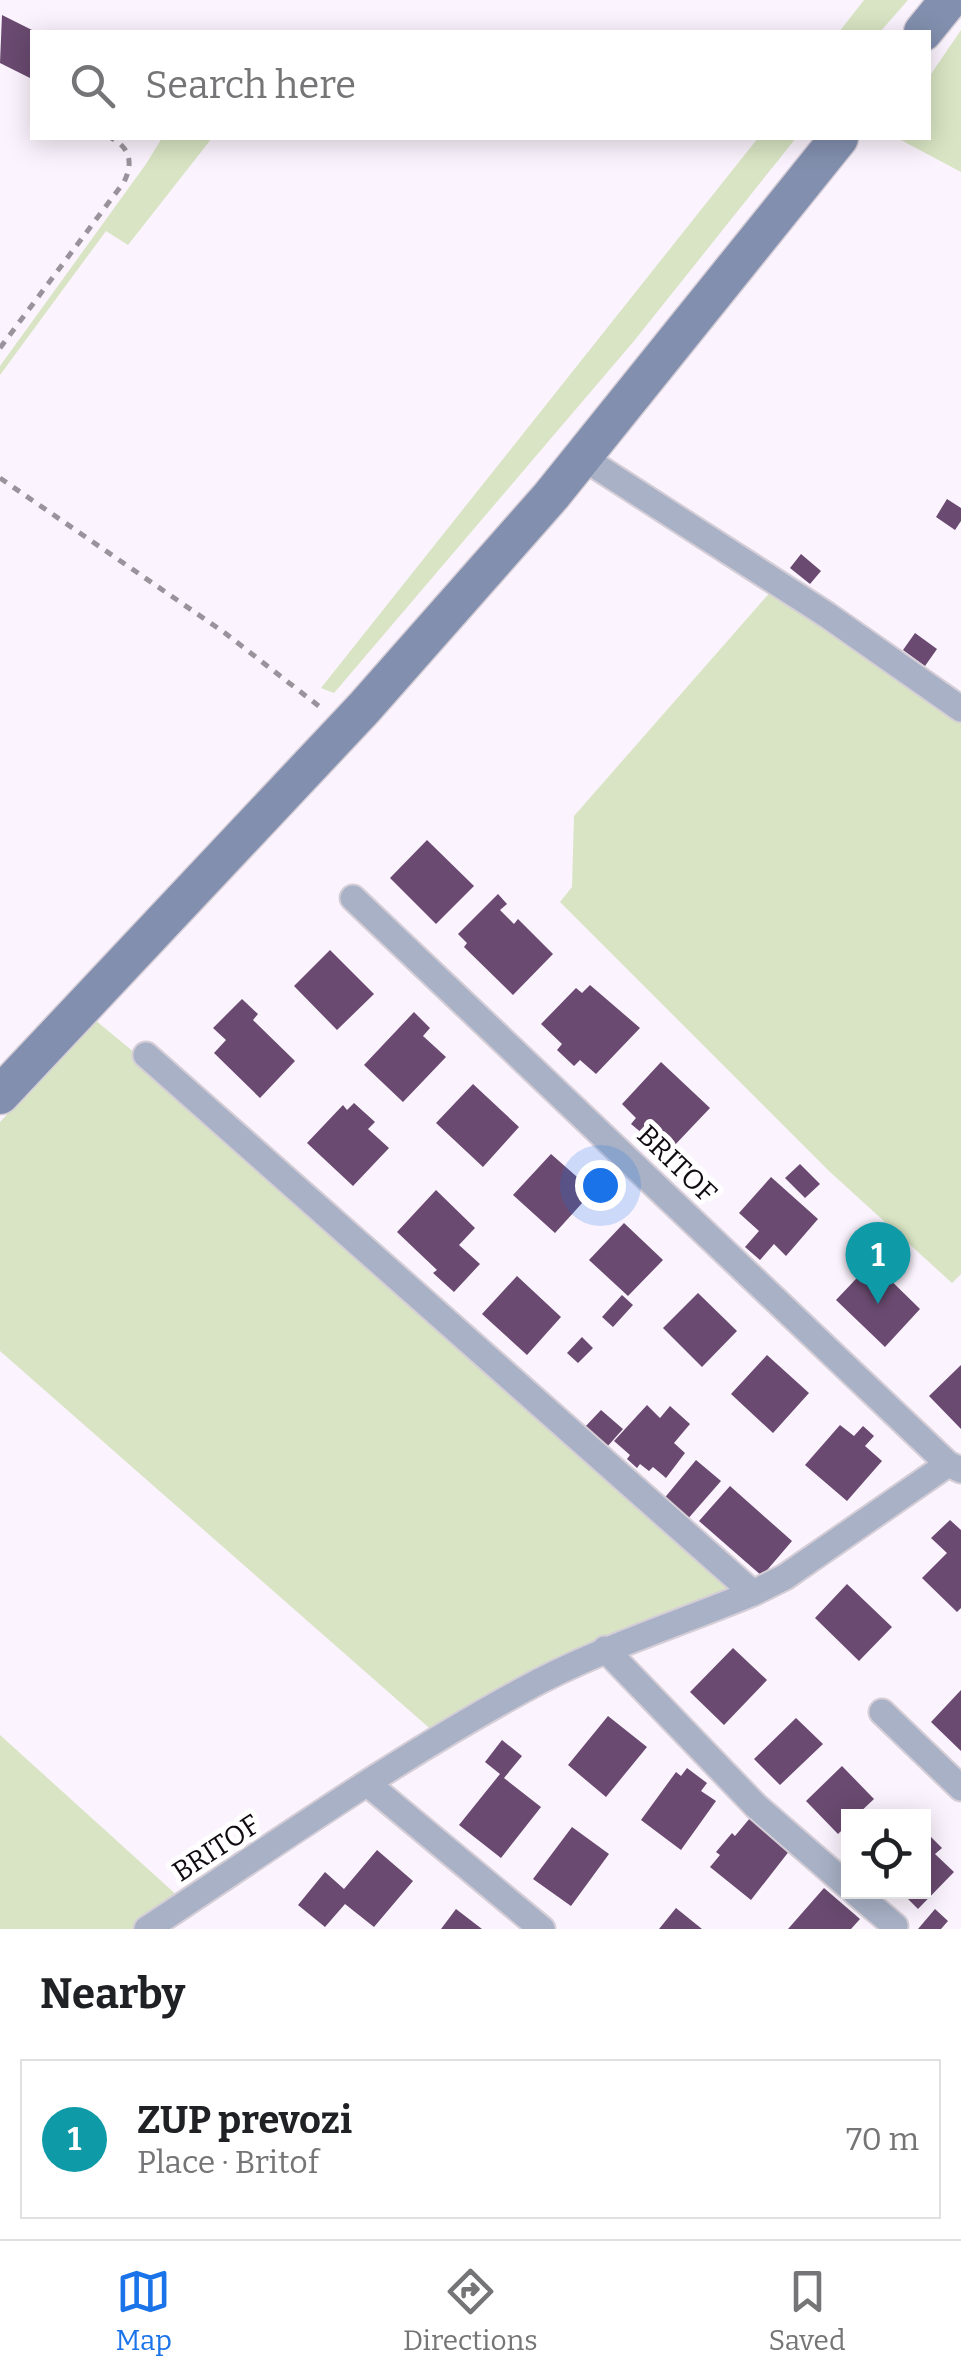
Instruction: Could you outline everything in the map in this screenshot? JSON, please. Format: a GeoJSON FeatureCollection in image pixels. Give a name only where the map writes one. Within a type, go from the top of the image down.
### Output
{"type":"FeatureCollection","features":[{"type":"Feature","properties":{"kind":"main road"},"geometry":{"type":"LineString","coordinates":[[925,30],[948,0]]}},
{"type":"Feature","properties":{"kind":"main road"},"geometry":{"type":"LineString","coordinates":[[0,1095],[346,727],[582,457],[838,140]]}},
{"type":"Feature","properties":{"kind":"street"},"geometry":{"type":"LineString","coordinates":[[582,457],[811,604],[961,709]]}},
{"type":"Feature","properties":{"kind":"street","name":"BRITOF"},"geometry":{"type":"LineString","coordinates":[[147,1929],[368,1784],[521,1690],[606,1649],[785,1577],[955,1467],[353,898]]}},
{"type":"Feature","properties":{"kind":"street"},"geometry":{"type":"LineString","coordinates":[[146,1055],[753,1593]]}},
{"type":"Feature","properties":{"kind":"street"},"geometry":{"type":"LineString","coordinates":[[606,1649],[756,1806],[841,1880]]}},
{"type":"Feature","properties":{"kind":"street"},"geometry":{"type":"LineString","coordinates":[[882,1712],[961,1788]]}},
{"type":"Feature","properties":{"kind":"street"},"geometry":{"type":"LineString","coordinates":[[368,1784],[542,1929]]}},
{"type":"Feature","properties":{"kind":"street"},"geometry":{"type":"LineString","coordinates":[[863,1899],[895,1926]]}},
{"type":"Feature","properties":{"kind":"path"},"geometry":{"type":"LineString","coordinates":[[0,348],[124,182],[130,156],[116,140]]}},
{"type":"Feature","properties":{"kind":"path"},"geometry":{"type":"LineString","coordinates":[[0,478],[225,633],[346,727]]}},
{"type":"Feature","properties":{"kind":"green space"},"geometry":{"type":"Polygon","coordinates":[[[864,0],[908,0],[882,30],[841,30],[864,0]]]}},
{"type":"Feature","properties":{"kind":"green space"},"geometry":{"type":"Polygon","coordinates":[[[961,30],[961,172],[901,140],[931,140],[931,74],[961,30]]]}},
{"type":"Feature","properties":{"kind":"green space"},"geometry":{"type":"Polygon","coordinates":[[[161,140],[210,140],[128,245],[106,231],[0,375],[0,366],[161,140]]]}},
{"type":"Feature","properties":{"kind":"green space"},"geometry":{"type":"Polygon","coordinates":[[[756,140],[794,140],[634,341],[334,693],[321,688],[756,140]]]}},
{"type":"Feature","properties":{"kind":"green space"},"geometry":{"type":"Polygon","coordinates":[[[773,589],[961,722],[961,1274],[952,1283],[829,1171],[560,902],[572,887],[574,816],[773,589]]]}},
{"type":"Feature","properties":{"kind":"green space"},"geometry":{"type":"Polygon","coordinates":[[[95,1020],[180,1090],[729,1584],[729,1592],[599,1640],[528,1676],[435,1733],[0,1351],[0,1122],[95,1020]]]}},
{"type":"Feature","properties":{"kind":"green space"},"geometry":{"type":"Polygon","coordinates":[[[0,1735],[180,1898],[134,1929],[0,1929],[0,1735]]]}},
{"type":"Feature","properties":{"kind":"building"},"geometry":{"type":"Polygon","coordinates":[[[2,15],[32,30],[30,78],[0,63],[2,15]]]}},
{"type":"Feature","properties":{"kind":"building"},"geometry":{"type":"Polygon","coordinates":[[[947,499],[961,508],[961,521],[955,530],[936,517],[947,499]]]}},
{"type":"Feature","properties":{"kind":"building"},"geometry":{"type":"Polygon","coordinates":[[[801,554],[821,571],[810,584],[790,568],[801,554]]]}},
{"type":"Feature","properties":{"kind":"building"},"geometry":{"type":"Polygon","coordinates":[[[915,633],[937,649],[925,666],[903,650],[915,633]]]}},
{"type":"Feature","properties":{"kind":"building"},"geometry":{"type":"Polygon","coordinates":[[[427,840],[474,886],[436,924],[390,878],[427,840]]]}},
{"type":"Feature","properties":{"kind":"building"},"geometry":{"type":"Polygon","coordinates":[[[498,894],[507,904],[500,910],[514,924],[518,919],[553,954],[513,995],[464,947],[467,943],[458,934],[498,894]]]}},
{"type":"Feature","properties":{"kind":"building"},"geometry":{"type":"Polygon","coordinates":[[[330,950],[374,994],[337,1030],[294,986],[330,950]]]}},
{"type":"Feature","properties":{"kind":"building"},"geometry":{"type":"Polygon","coordinates":[[[590,985],[640,1028],[596,1074],[580,1060],[574,1066],[557,1050],[562,1044],[541,1024],[576,988],[582,993],[590,985]]]}},
{"type":"Feature","properties":{"kind":"building"},"geometry":{"type":"Polygon","coordinates":[[[242,999],[258,1014],[253,1020],[295,1061],[260,1098],[214,1053],[226,1040],[213,1028],[242,999]]]}},
{"type":"Feature","properties":{"kind":"building"},"geometry":{"type":"Polygon","coordinates":[[[414,1012],[430,1028],[423,1036],[446,1057],[403,1102],[364,1065],[414,1012]]]}},
{"type":"Feature","properties":{"kind":"building"},"geometry":{"type":"Polygon","coordinates":[[[661,1062],[710,1108],[672,1148],[655,1132],[649,1139],[631,1124],[636,1118],[622,1104],[661,1062]]]}},
{"type":"Feature","properties":{"kind":"building"},"geometry":{"type":"Polygon","coordinates":[[[473,1084],[519,1127],[483,1167],[436,1123],[473,1084]]]}},
{"type":"Feature","properties":{"kind":"building"},"geometry":{"type":"Polygon","coordinates":[[[354,1103],[375,1122],[368,1129],[389,1148],[353,1186],[307,1143],[343,1105],[347,1110],[354,1103]]]}},
{"type":"Feature","properties":{"kind":"building"},"geometry":{"type":"Polygon","coordinates":[[[551,1154],[593,1191],[555,1233],[513,1195],[551,1154]]]}},
{"type":"Feature","properties":{"kind":"building"},"geometry":{"type":"Polygon","coordinates":[[[800,1164],[820,1184],[805,1198],[785,1178],[800,1164]]]}},
{"type":"Feature","properties":{"kind":"building"},"geometry":{"type":"Polygon","coordinates":[[[771,1177],[818,1219],[786,1256],[774,1244],[760,1260],[745,1247],[759,1231],[739,1213],[771,1177]]]}},
{"type":"Feature","properties":{"kind":"building"},"geometry":{"type":"Polygon","coordinates":[[[436,1190],[475,1228],[459,1245],[480,1264],[454,1292],[397,1232],[436,1190]]]}},
{"type":"Feature","properties":{"kind":"building"},"geometry":{"type":"Polygon","coordinates":[[[624,1223],[663,1260],[628,1296],[589,1260],[624,1223]]]}},
{"type":"Feature","properties":{"kind":"building"},"geometry":{"type":"Polygon","coordinates":[[[872,1262],[920,1309],[885,1347],[836,1300],[872,1262]]]}},
{"type":"Feature","properties":{"kind":"building"},"geometry":{"type":"Polygon","coordinates":[[[517,1276],[561,1317],[527,1355],[482,1314],[517,1276]]]}},
{"type":"Feature","properties":{"kind":"building"},"geometry":{"type":"Polygon","coordinates":[[[698,1293],[737,1331],[702,1367],[663,1328],[698,1293]]]}},
{"type":"Feature","properties":{"kind":"building"},"geometry":{"type":"Polygon","coordinates":[[[622,1295],[633,1305],[613,1327],[602,1317],[622,1295]]]}},
{"type":"Feature","properties":{"kind":"building"},"geometry":{"type":"Polygon","coordinates":[[[582,1337],[593,1348],[578,1363],[567,1353],[582,1337]]]}},
{"type":"Feature","properties":{"kind":"building"},"geometry":{"type":"Polygon","coordinates":[[[767,1355],[809,1393],[773,1433],[731,1394],[767,1355]]]}},
{"type":"Feature","properties":{"kind":"building"},"geometry":{"type":"Polygon","coordinates":[[[961,1365],[961,1429],[929,1396],[961,1365]]]}},
{"type":"Feature","properties":{"kind":"building"},"geometry":{"type":"Polygon","coordinates":[[[647,1405],[660,1418],[670,1406],[690,1424],[674,1443],[685,1453],[666,1478],[653,1467],[649,1471],[640,1464],[637,1468],[627,1459],[630,1455],[614,1441],[647,1405]]]}},
{"type":"Feature","properties":{"kind":"building"},"geometry":{"type":"Polygon","coordinates":[[[601,1410],[623,1429],[606,1448],[584,1428],[601,1410]]]}},
{"type":"Feature","properties":{"kind":"building"},"geometry":{"type":"Polygon","coordinates":[[[840,1425],[854,1436],[863,1426],[874,1436],[865,1446],[882,1461],[847,1501],[805,1465],[840,1425]]]}},
{"type":"Feature","properties":{"kind":"building"},"geometry":{"type":"Polygon","coordinates":[[[696,1460],[721,1481],[686,1521],[662,1501],[696,1460]]]}},
{"type":"Feature","properties":{"kind":"building"},"geometry":{"type":"Polygon","coordinates":[[[730,1486],[792,1541],[762,1576],[699,1521],[730,1486]]]}},
{"type":"Feature","properties":{"kind":"building"},"geometry":{"type":"Polygon","coordinates":[[[950,1520],[961,1530],[961,1608],[957,1612],[922,1578],[947,1553],[931,1538],[950,1520]]]}},
{"type":"Feature","properties":{"kind":"building"},"geometry":{"type":"Polygon","coordinates":[[[847,1584],[892,1627],[859,1661],[815,1618],[847,1584]]]}},
{"type":"Feature","properties":{"kind":"building"},"geometry":{"type":"Polygon","coordinates":[[[733,1648],[767,1680],[724,1725],[690,1692],[733,1648]]]}},
{"type":"Feature","properties":{"kind":"building"},"geometry":{"type":"Polygon","coordinates":[[[961,1690],[961,1751],[931,1722],[961,1690]]]}},
{"type":"Feature","properties":{"kind":"building"},"geometry":{"type":"Polygon","coordinates":[[[608,1716],[647,1747],[606,1797],[568,1765],[608,1716]]]}},
{"type":"Feature","properties":{"kind":"building"},"geometry":{"type":"Polygon","coordinates":[[[796,1718],[823,1744],[780,1785],[754,1759],[796,1718]]]}},
{"type":"Feature","properties":{"kind":"building"},"geometry":{"type":"Polygon","coordinates":[[[502,1740],[522,1756],[504,1778],[541,1807],[501,1858],[459,1825],[500,1774],[485,1762],[502,1740]]]}},
{"type":"Feature","properties":{"kind":"building"},"geometry":{"type":"Polygon","coordinates":[[[842,1766],[874,1799],[863,1809],[841,1809],[838,1834],[806,1801],[842,1766]]]}},
{"type":"Feature","properties":{"kind":"building"},"geometry":{"type":"Polygon","coordinates":[[[687,1768],[707,1783],[701,1791],[716,1801],[681,1850],[641,1820],[676,1772],[681,1776],[687,1768]]]}},
{"type":"Feature","properties":{"kind":"building"},"geometry":{"type":"Polygon","coordinates":[[[756,1815],[790,1850],[751,1900],[710,1867],[720,1855],[716,1852],[732,1833],[735,1836],[756,1815]]]}},
{"type":"Feature","properties":{"kind":"building"},"geometry":{"type":"Polygon","coordinates":[[[572,1827],[609,1854],[571,1906],[533,1879],[572,1827]]]}},
{"type":"Feature","properties":{"kind":"building"},"geometry":{"type":"Polygon","coordinates":[[[931,1837],[942,1848],[935,1854],[954,1872],[931,1896],[931,1837]]]}},
{"type":"Feature","properties":{"kind":"building"},"geometry":{"type":"Polygon","coordinates":[[[377,1850],[413,1881],[374,1927],[345,1904],[325,1927],[298,1905],[325,1872],[344,1889],[377,1850]]]}},
{"type":"Feature","properties":{"kind":"building"},"geometry":{"type":"Polygon","coordinates":[[[824,1888],[860,1919],[851,1929],[788,1929],[824,1888]]]}},
{"type":"Feature","properties":{"kind":"building"},"geometry":{"type":"Polygon","coordinates":[[[908,1899],[928,1899],[918,1909],[908,1899]]]}},
{"type":"Feature","properties":{"kind":"building"},"geometry":{"type":"Polygon","coordinates":[[[676,1908],[702,1929],[659,1929],[676,1908]]]}},
{"type":"Feature","properties":{"kind":"building"},"geometry":{"type":"Polygon","coordinates":[[[456,1909],[482,1929],[441,1929],[456,1909]]]}},
{"type":"Feature","properties":{"kind":"building"},"geometry":{"type":"Polygon","coordinates":[[[935,1909],[948,1921],[941,1929],[918,1929],[935,1909]]]}},
{"type":"Feature","properties":{"kind":"place","name":"ZUP prevozi"},"geometry":{"type":"Point","coordinates":[878,1304]}}]}
